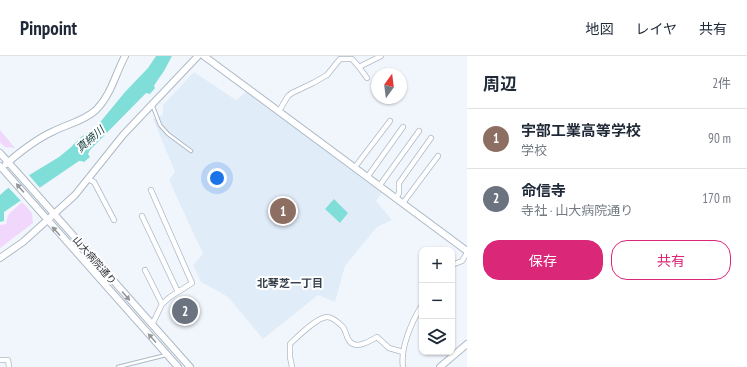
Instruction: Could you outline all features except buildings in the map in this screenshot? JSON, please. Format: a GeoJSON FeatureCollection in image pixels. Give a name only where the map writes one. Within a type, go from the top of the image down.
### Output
{"type":"FeatureCollection","features":[{"type":"Feature","properties":{"kind":"street"},"geometry":{"type":"LineString","coordinates":[[1,167],[35,141],[56,130],[77,122],[95,110],[109,93],[125,56]]}},
{"type":"Feature","properties":{"kind":"street"},"geometry":{"type":"LineString","coordinates":[[0,258],[47,221],[74,195],[123,135],[198,56]]}},
{"type":"Feature","properties":{"kind":"street"},"geometry":{"type":"LineString","coordinates":[[205,56],[368,176],[467,252],[462,261],[455,264]]}},
{"type":"Feature","properties":{"kind":"street"},"geometry":{"type":"LineString","coordinates":[[358,67],[381,56]]}},
{"type":"Feature","properties":{"kind":"street"},"geometry":{"type":"LineString","coordinates":[[279,111],[288,96],[327,75],[340,59],[352,59],[366,78]]}},
{"type":"Feature","properties":{"kind":"street"},"geometry":{"type":"LineString","coordinates":[[355,167],[390,121]]}},
{"type":"Feature","properties":{"kind":"street"},"geometry":{"type":"LineString","coordinates":[[368,176],[403,127]]}},
{"type":"Feature","properties":{"kind":"street"},"geometry":{"type":"LineString","coordinates":[[380,185],[419,131]]}},
{"type":"Feature","properties":{"kind":"street"},"geometry":{"type":"LineString","coordinates":[[396,198],[399,193],[398,183],[431,138]]}},
{"type":"Feature","properties":{"kind":"street","name":"山大病院通り"},"geometry":{"type":"LineString","coordinates":[[0,153],[190,367]]}},
{"type":"Feature","properties":{"kind":"street"},"geometry":{"type":"LineString","coordinates":[[403,203],[438,156]]}},
{"type":"Feature","properties":{"kind":"street","name":"山大病院通り"},"geometry":{"type":"LineString","coordinates":[[1,167],[47,221],[168,355],[175,365]]}},
{"type":"Feature","properties":{"kind":"street"},"geometry":{"type":"LineString","coordinates":[[88,179],[94,182],[114,220]]}},
{"type":"Feature","properties":{"kind":"street"},"geometry":{"type":"LineString","coordinates":[[151,190],[192,283],[162,304],[152,325]]}},
{"type":"Feature","properties":{"kind":"street"},"geometry":{"type":"LineString","coordinates":[[142,216],[178,292]]}},
{"type":"Feature","properties":{"kind":"street"},"geometry":{"type":"LineString","coordinates":[[145,270],[162,304]]}},
{"type":"Feature","properties":{"kind":"street"},"geometry":{"type":"LineString","coordinates":[[403,367],[403,352],[415,316],[419,310]]}},
{"type":"Feature","properties":{"kind":"street"},"geometry":{"type":"LineString","coordinates":[[292,367],[290,344],[304,330],[325,317],[331,317],[343,327],[348,340],[353,344],[358,345],[377,338],[389,348],[403,352]]}},
{"type":"Feature","properties":{"kind":"street"},"geometry":{"type":"LineString","coordinates":[[440,367],[467,344]]}},
{"type":"Feature","properties":{"kind":"street"},"geometry":{"type":"LineString","coordinates":[[0,360],[8,360],[9,367]]}},
{"type":"Feature","properties":{"kind":"lane"},"geometry":{"type":"LineString","coordinates":[[152,104],[160,125],[168,134],[191,151]]}},
{"type":"Feature","properties":{"kind":"lane"},"geometry":{"type":"LineString","coordinates":[[118,367],[168,355]]}},
{"type":"Feature","properties":{"kind":"shaded area"},"geometry":{"type":"Polygon","coordinates":[[[194,72],[236,100],[246,92],[382,193],[376,201],[392,220],[377,227],[345,266],[335,302],[318,295],[263,339],[228,297],[201,282],[193,265],[203,254],[169,180],[175,172],[153,119],[163,115],[163,105],[194,72]]]}},
{"type":"Feature","properties":{"kind":"shaded area"},"geometry":{"type":"Polygon","coordinates":[[[0,130],[15,148],[5,147],[0,142],[0,130]]]}},
{"type":"Feature","properties":{"kind":"shaded area"},"geometry":{"type":"Polygon","coordinates":[[[22,202],[32,213],[33,223],[0,248],[0,225],[6,224],[8,215],[22,202]]]}},
{"type":"Feature","properties":{"kind":"water","name":"真締川"},"geometry":{"type":"Polygon","coordinates":[[[156,56],[172,56],[155,84],[155,88],[150,94],[146,93],[90,150],[88,154],[90,157],[84,162],[79,161],[4,212],[4,221],[0,222],[0,195],[8,188],[59,157],[81,137],[97,126],[125,92],[148,68],[156,56]]]}},
{"type":"Feature","properties":{"kind":"water"},"geometry":{"type":"Polygon","coordinates":[[[334,199],[348,213],[340,223],[325,209],[334,199]]]}},
{"type":"Feature","properties":{"kind":"pier"},"geometry":{"type":"Polygon","coordinates":[[[27,173],[41,189],[22,202],[7,186],[27,173]]]}},
{"type":"Feature","properties":{"kind":"place","name":"宇部工業高等学校"},"geometry":{"type":"Point","coordinates":[283,211]}},
{"type":"Feature","properties":{"kind":"place","name":"命信寺"},"geometry":{"type":"Point","coordinates":[185,311]}},
{"type":"Feature","properties":{"kind":"district","name":"北琴芝一丁目"},"geometry":{"type":"Point","coordinates":[290,283]}}]}
